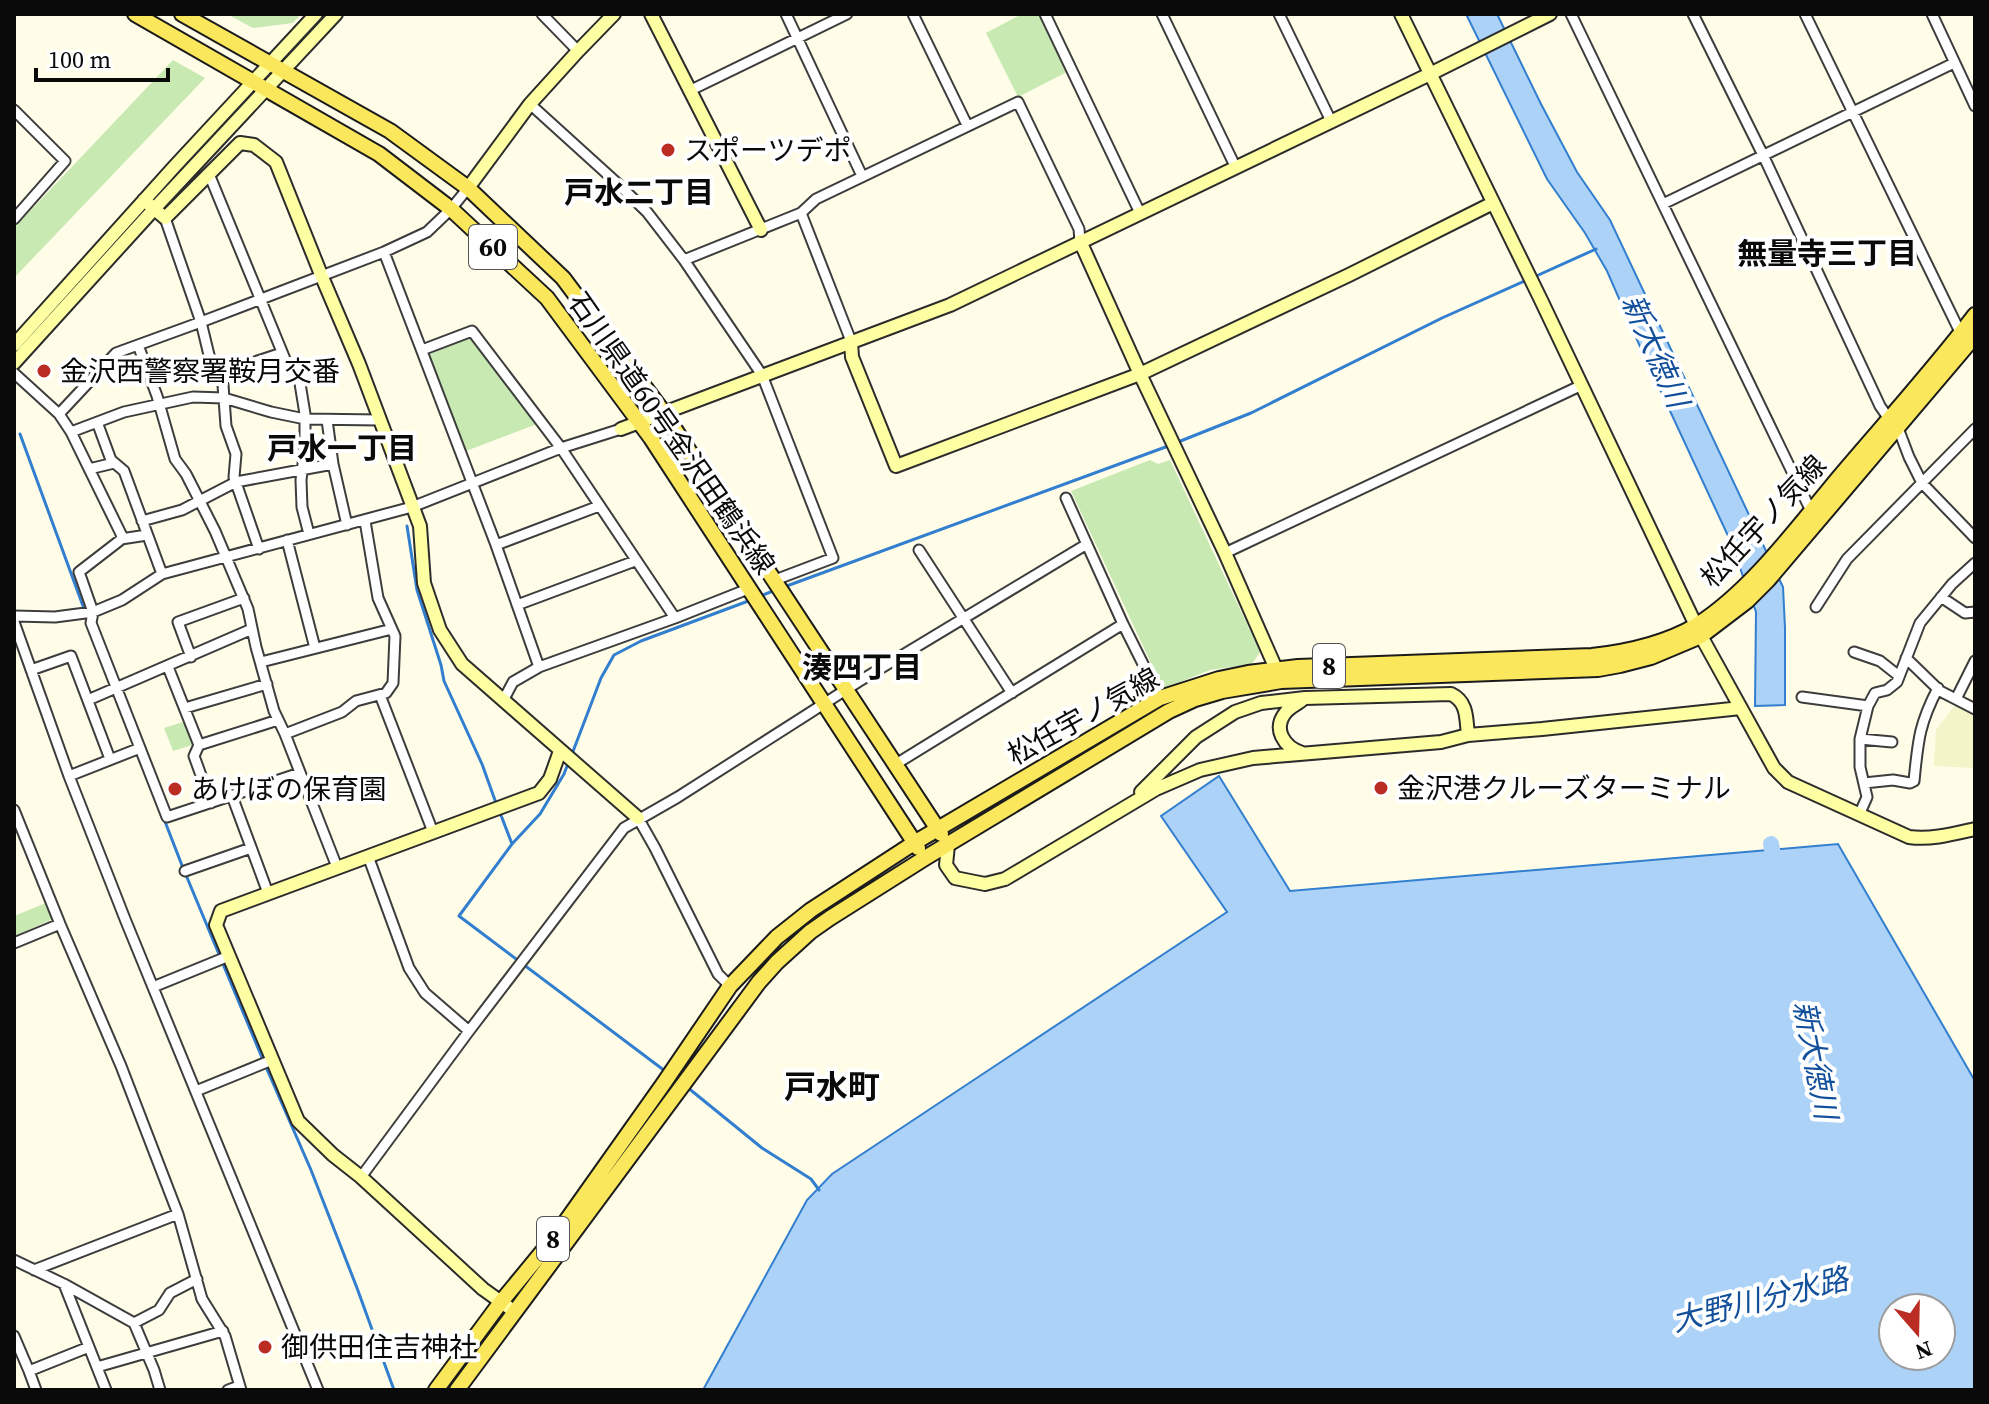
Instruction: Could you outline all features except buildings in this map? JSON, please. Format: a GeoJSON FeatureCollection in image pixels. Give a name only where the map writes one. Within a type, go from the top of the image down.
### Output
{"type":"FeatureCollection","features":[{"type":"Feature","properties":{"kind":"main road","name":"石川県道60号金沢田鶴浜線"},"geometry":{"type":"LineString","coordinates":[[135,14],[379,154],[451,209],[547,298],[640,423],[925,858]]}},
{"type":"Feature","properties":{"kind":"main road","name":"石川県道60号金沢田鶴浜線"},"geometry":{"type":"LineString","coordinates":[[182,14],[390,131],[468,188],[563,278],[664,413],[948,845]]}},
{"type":"Feature","properties":{"kind":"main road","name":"松任宇ノ気線"},"geometry":{"type":"LineString","coordinates":[[680,1074],[730,986],[777,937],[811,910],[914,843],[1160,698],[1219,679],[1279,675],[1598,669],[1651,657],[1699,631],[1744,595],[1782,555],[1968,335],[1975,315]]}},
{"type":"Feature","properties":{"kind":"main road","name":"松任宇ノ気線"},"geometry":{"type":"LineString","coordinates":[[1782,555],[1811,511],[1894,424]]}},
{"type":"Feature","properties":{"kind":"main road","name":"松任宇ノ気線"},"geometry":{"type":"LineString","coordinates":[[436,1390],[680,1074],[777,962],[810,932],[925,858],[1169,711],[1195,699],[1279,675]]}},
{"type":"Feature","properties":{"kind":"main road","name":"松任宇ノ気線"},"geometry":{"type":"LineString","coordinates":[[457,1390],[568,1242],[670,1087]]}},
{"type":"Feature","properties":{"kind":"street"},"geometry":{"type":"LineString","coordinates":[[275,68],[316,14]]}},
{"type":"Feature","properties":{"kind":"street"},"geometry":{"type":"LineString","coordinates":[[14,345],[275,68],[336,14]]}},
{"type":"Feature","properties":{"kind":"street"},"geometry":{"type":"LineString","coordinates":[[542,14],[578,51]]}},
{"type":"Feature","properties":{"kind":"street"},"geometry":{"type":"LineString","coordinates":[[59,414],[116,353],[322,277],[427,232],[468,188],[530,104],[614,14]]}},
{"type":"Feature","properties":{"kind":"street"},"geometry":{"type":"LineString","coordinates":[[651,14],[761,230]]}},
{"type":"Feature","properties":{"kind":"street"},"geometry":{"type":"LineString","coordinates":[[786,14],[862,176]]}},
{"type":"Feature","properties":{"kind":"street"},"geometry":{"type":"LineString","coordinates":[[689,91],[847,14]]}},
{"type":"Feature","properties":{"kind":"street"},"geometry":{"type":"LineString","coordinates":[[913,14],[967,125]]}},
{"type":"Feature","properties":{"kind":"street"},"geometry":{"type":"LineString","coordinates":[[1162,14],[1235,166]]}},
{"type":"Feature","properties":{"kind":"street"},"geometry":{"type":"LineString","coordinates":[[1279,14],[1331,121]]}},
{"type":"Feature","properties":{"kind":"street"},"geometry":{"type":"LineString","coordinates":[[1401,14],[1699,631],[1774,768],[1788,782],[1909,837],[1922,839],[1975,829]]}},
{"type":"Feature","properties":{"kind":"street"},"geometry":{"type":"LineString","coordinates":[[14,616],[55,617],[93,612],[122,600],[162,574],[412,507],[561,448],[640,423],[950,305],[1550,14]]}},
{"type":"Feature","properties":{"kind":"street"},"geometry":{"type":"LineString","coordinates":[[1571,14],[1811,511]]}},
{"type":"Feature","properties":{"kind":"street"},"geometry":{"type":"LineString","coordinates":[[1693,14],[1763,155],[1880,406],[1894,424],[1922,483],[1975,538]]}},
{"type":"Feature","properties":{"kind":"street"},"geometry":{"type":"LineString","coordinates":[[1805,14],[1968,335]]}},
{"type":"Feature","properties":{"kind":"street"},"geometry":{"type":"LineString","coordinates":[[1932,14],[1975,106]]}},
{"type":"Feature","properties":{"kind":"street"},"geometry":{"type":"LineString","coordinates":[[1047,15],[1140,213]]}},
{"type":"Feature","properties":{"kind":"street"},"geometry":{"type":"LineString","coordinates":[[1663,204],[1954,63]]}},
{"type":"Feature","properties":{"kind":"street"},"geometry":{"type":"LineString","coordinates":[[684,260],[801,213],[816,199],[1018,102],[1079,229],[1080,241],[1279,675]]}},
{"type":"Feature","properties":{"kind":"street"},"geometry":{"type":"LineString","coordinates":[[530,104],[647,212],[684,260],[762,375],[833,558],[775,580]]}},
{"type":"Feature","properties":{"kind":"street"},"geometry":{"type":"LineString","coordinates":[[14,110],[65,161],[14,219]]}},
{"type":"Feature","properties":{"kind":"street"},"geometry":{"type":"LineString","coordinates":[[165,218],[240,143],[254,145],[276,162],[359,364],[420,526],[424,583],[440,630],[462,664],[638,818],[718,974],[730,986]]}},
{"type":"Feature","properties":{"kind":"street"},"geometry":{"type":"LineString","coordinates":[[209,174],[287,364],[297,365],[305,419],[302,507],[309,534]]}},
{"type":"Feature","properties":{"kind":"street"},"geometry":{"type":"LineString","coordinates":[[801,213],[851,341],[852,357],[896,466],[1140,374],[1493,203]]}},
{"type":"Feature","properties":{"kind":"street"},"geometry":{"type":"LineString","coordinates":[[149,205],[165,218],[201,322],[209,355],[223,385],[226,426],[236,454],[234,477],[259,549]]}},
{"type":"Feature","properties":{"kind":"street"},"geometry":{"type":"LineString","coordinates":[[14,363],[149,205]]}},
{"type":"Feature","properties":{"kind":"street"},"geometry":{"type":"LineString","coordinates":[[384,252],[496,545],[539,667]]}},
{"type":"Feature","properties":{"kind":"street"},"geometry":{"type":"LineString","coordinates":[[422,350],[472,331],[561,448],[675,618]]}},
{"type":"Feature","properties":{"kind":"street"},"geometry":{"type":"LineString","coordinates":[[138,345],[160,404],[175,459],[200,501],[244,598],[274,711],[337,867]]}},
{"type":"Feature","properties":{"kind":"street"},"geometry":{"type":"LineString","coordinates":[[218,374],[282,353]]}},
{"type":"Feature","properties":{"kind":"street"},"geometry":{"type":"LineString","coordinates":[[14,373],[59,414],[71,432],[121,539]]}},
{"type":"Feature","properties":{"kind":"street"},"geometry":{"type":"LineString","coordinates":[[1225,553],[1582,385]]}},
{"type":"Feature","properties":{"kind":"street"},"geometry":{"type":"LineString","coordinates":[[71,432],[124,412],[193,397],[224,398],[305,419],[380,420]]}},
{"type":"Feature","properties":{"kind":"street"},"geometry":{"type":"LineString","coordinates":[[327,420],[347,525]]}},
{"type":"Feature","properties":{"kind":"street"},"geometry":{"type":"LineString","coordinates":[[97,422],[111,460],[124,471],[162,574]]}},
{"type":"Feature","properties":{"kind":"street"},"geometry":{"type":"LineString","coordinates":[[1816,607],[1847,559],[1975,429]]}},
{"type":"Feature","properties":{"kind":"street"},"geometry":{"type":"LineString","coordinates":[[1966,439],[1975,448]]}},
{"type":"Feature","properties":{"kind":"street"},"geometry":{"type":"LineString","coordinates":[[89,469],[114,463]]}},
{"type":"Feature","properties":{"kind":"street"},"geometry":{"type":"LineString","coordinates":[[142,521],[182,510],[236,482],[333,464]]}},
{"type":"Feature","properties":{"kind":"street"},"geometry":{"type":"LineString","coordinates":[[1066,498],[1160,698]]}},
{"type":"Feature","properties":{"kind":"street"},"geometry":{"type":"LineString","coordinates":[[496,545],[599,506]]}},
{"type":"Feature","properties":{"kind":"street"},"geometry":{"type":"LineString","coordinates":[[285,734],[342,712],[356,701],[386,693],[393,683],[395,636],[378,598],[365,521]]}},
{"type":"Feature","properties":{"kind":"street"},"geometry":{"type":"LineString","coordinates":[[147,535],[121,539],[79,572],[93,612],[91,623],[167,817],[300,773]]}},
{"type":"Feature","properties":{"kind":"street"},"geometry":{"type":"LineString","coordinates":[[287,540],[315,648]]}},
{"type":"Feature","properties":{"kind":"street"},"geometry":{"type":"LineString","coordinates":[[361,1177],[624,828],[1087,544]]}},
{"type":"Feature","properties":{"kind":"street"},"geometry":{"type":"LineString","coordinates":[[919,550],[1012,693]]}},
{"type":"Feature","properties":{"kind":"street"},"geometry":{"type":"LineString","coordinates":[[517,605],[635,561]]}},
{"type":"Feature","properties":{"kind":"street"},"geometry":{"type":"LineString","coordinates":[[1859,815],[1867,797],[1860,767],[1860,739],[1868,706],[1875,693],[1887,690],[1897,682],[1920,623],[1952,584],[1975,563]]}},
{"type":"Feature","properties":{"kind":"street"},"geometry":{"type":"LineString","coordinates":[[504,699],[513,682],[539,667],[748,589]]}},
{"type":"Feature","properties":{"kind":"street"},"geometry":{"type":"LineString","coordinates":[[1941,597],[1965,613],[1975,612]]}},
{"type":"Feature","properties":{"kind":"street"},"geometry":{"type":"LineString","coordinates":[[191,657],[178,622],[244,598]]}},
{"type":"Feature","properties":{"kind":"street"},"geometry":{"type":"LineString","coordinates":[[14,622],[69,776],[318,1390]]}},
{"type":"Feature","properties":{"kind":"street"},"geometry":{"type":"LineString","coordinates":[[896,764],[1123,624]]}},
{"type":"Feature","properties":{"kind":"street"},"geometry":{"type":"LineString","coordinates":[[88,700],[252,629]]}},
{"type":"Feature","properties":{"kind":"street"},"geometry":{"type":"LineString","coordinates":[[261,662],[392,629]]}},
{"type":"Feature","properties":{"kind":"street"},"geometry":{"type":"LineString","coordinates":[[1854,652],[1880,661],[1899,676]]}},
{"type":"Feature","properties":{"kind":"street"},"geometry":{"type":"LineString","coordinates":[[31,670],[71,656],[110,759]]}},
{"type":"Feature","properties":{"kind":"street"},"geometry":{"type":"LineString","coordinates":[[1906,658],[1938,688],[1975,709]]}},
{"type":"Feature","properties":{"kind":"street"},"geometry":{"type":"LineString","coordinates":[[1956,699],[1975,661]]}},
{"type":"Feature","properties":{"kind":"street"},"geometry":{"type":"LineString","coordinates":[[168,667],[199,745],[194,756],[211,803]]}},
{"type":"Feature","properties":{"kind":"street"},"geometry":{"type":"LineString","coordinates":[[185,708],[267,684]]}},
{"type":"Feature","properties":{"kind":"street"},"geometry":{"type":"LineString","coordinates":[[1864,783],[1914,781],[1919,734],[1925,713],[1938,688]]}},
{"type":"Feature","properties":{"kind":"street"},"geometry":{"type":"LineString","coordinates":[[1127,805],[1196,737],[1235,712],[1261,703],[1305,698],[1451,694],[1459,698],[1465,707],[1468,735]]}},
{"type":"Feature","properties":{"kind":"street"},"geometry":{"type":"LineString","coordinates":[[380,695],[433,832]]}},
{"type":"Feature","properties":{"kind":"street"},"geometry":{"type":"LineString","coordinates":[[1802,697],[1868,706]]}},
{"type":"Feature","properties":{"kind":"street"},"geometry":{"type":"LineString","coordinates":[[1304,753],[1291,749],[1283,739],[1280,725],[1286,711],[1305,698]]}},
{"type":"Feature","properties":{"kind":"street"},"geometry":{"type":"LineString","coordinates":[[925,858],[946,865],[955,878],[985,884],[1005,879],[1156,789],[1200,770],[1253,758],[1441,742],[1468,735],[1741,708]]}},
{"type":"Feature","properties":{"kind":"street"},"geometry":{"type":"LineString","coordinates":[[199,745],[278,720]]}},
{"type":"Feature","properties":{"kind":"street"},"geometry":{"type":"LineString","coordinates":[[1860,739],[1892,742]]}},
{"type":"Feature","properties":{"kind":"street"},"geometry":{"type":"LineString","coordinates":[[69,776],[140,748]]}},
{"type":"Feature","properties":{"kind":"street"},"geometry":{"type":"LineString","coordinates":[[515,1312],[483,1289],[298,1121],[216,925],[221,911],[539,793],[550,779],[560,751]]}},
{"type":"Feature","properties":{"kind":"street"},"geometry":{"type":"LineString","coordinates":[[232,796],[268,893]]}},
{"type":"Feature","properties":{"kind":"street"},"geometry":{"type":"LineString","coordinates":[[14,810],[121,1066],[178,1214],[193,1280],[230,1349],[240,1388],[228,1390]]}},
{"type":"Feature","properties":{"kind":"street"},"geometry":{"type":"LineString","coordinates":[[946,865],[948,845]]}},
{"type":"Feature","properties":{"kind":"street"},"geometry":{"type":"LineString","coordinates":[[185,871],[251,848]]}},
{"type":"Feature","properties":{"kind":"street"},"geometry":{"type":"LineString","coordinates":[[368,856],[409,968],[425,993],[469,1031]]}},
{"type":"Feature","properties":{"kind":"street"},"geometry":{"type":"LineString","coordinates":[[14,943],[60,924]]}},
{"type":"Feature","properties":{"kind":"street"},"geometry":{"type":"LineString","coordinates":[[153,987],[228,957]]}},
{"type":"Feature","properties":{"kind":"street"},"geometry":{"type":"LineString","coordinates":[[196,1091],[271,1060]]}},
{"type":"Feature","properties":{"kind":"street"},"geometry":{"type":"LineString","coordinates":[[34,1270],[178,1214]]}},
{"type":"Feature","properties":{"kind":"street"},"geometry":{"type":"LineString","coordinates":[[14,1260],[134,1323],[160,1390]]}},
{"type":"Feature","properties":{"kind":"street"},"geometry":{"type":"LineString","coordinates":[[134,1323],[159,1310],[170,1293],[193,1280]]}},
{"type":"Feature","properties":{"kind":"street"},"geometry":{"type":"LineString","coordinates":[[64,1284],[106,1390]]}},
{"type":"Feature","properties":{"kind":"street"},"geometry":{"type":"LineString","coordinates":[[97,1367],[219,1332]]}},
{"type":"Feature","properties":{"kind":"street"},"geometry":{"type":"LineString","coordinates":[[14,1336],[36,1390]]}},
{"type":"Feature","properties":{"kind":"street"},"geometry":{"type":"LineString","coordinates":[[29,1371],[89,1347]]}},
{"type":"Feature","properties":{"kind":"green space"},"geometry":{"type":"Polygon","coordinates":[[[227,14],[301,14],[293,23],[253,28],[227,14]]]}},
{"type":"Feature","properties":{"kind":"green space"},"geometry":{"type":"Polygon","coordinates":[[[1022,14],[1038,14],[1067,72],[1018,97],[986,33],[1022,14]]]}},
{"type":"Feature","properties":{"kind":"green space"},"geometry":{"type":"Polygon","coordinates":[[[173,60],[205,78],[14,278],[14,228],[173,60]]]}},
{"type":"Feature","properties":{"kind":"green space"},"geometry":{"type":"Polygon","coordinates":[[[469,338],[474,340],[537,424],[466,451],[428,355],[469,338]]]}},
{"type":"Feature","properties":{"kind":"green space"},"geometry":{"type":"Polygon","coordinates":[[[1150,460],[1158,464],[1170,460],[1260,652],[1252,664],[1210,670],[1163,689],[1071,491],[1150,460]]]}},
{"type":"Feature","properties":{"kind":"green space"},"geometry":{"type":"Polygon","coordinates":[[[1958,701],[1975,711],[1975,768],[1934,766],[1936,730],[1958,701]]]}},
{"type":"Feature","properties":{"kind":"green space"},"geometry":{"type":"Polygon","coordinates":[[[186,721],[196,744],[173,751],[164,728],[186,721]]]}},
{"type":"Feature","properties":{"kind":"green space"},"geometry":{"type":"Polygon","coordinates":[[[46,903],[53,919],[14,936],[14,916],[46,903]]]}},
{"type":"Feature","properties":{"kind":"water"},"geometry":{"type":"Polygon","coordinates":[[[1466,14],[1497,14],[1577,172],[1610,220],[1783,587],[1785,705],[1755,706],[1756,612],[1729,538],[1607,271],[1547,179],[1466,14]]]}},
{"type":"Feature","properties":{"kind":"water","name":"大野川分水路"},"geometry":{"type":"Polygon","coordinates":[[[1219,776],[1290,891],[1838,844],[1975,1081],[1975,1390],[703,1390],[807,1200],[832,1174],[1227,912],[1161,816],[1219,776]]]}},
{"type":"Feature","properties":{"kind":"waterway"},"geometry":{"type":"LineString","coordinates":[[1534,277],[1596,249]]}},
{"type":"Feature","properties":{"kind":"waterway"},"geometry":{"type":"LineString","coordinates":[[1178,442],[1251,413],[1442,318],[1527,280]]}},
{"type":"Feature","properties":{"kind":"waterway"},"geometry":{"type":"LineString","coordinates":[[20,434],[83,606]]}},
{"type":"Feature","properties":{"kind":"waterway"},"geometry":{"type":"LineString","coordinates":[[784,587],[1171,445]]}},
{"type":"Feature","properties":{"kind":"waterway"},"geometry":{"type":"LineString","coordinates":[[407,526],[417,590],[444,681],[482,764],[496,803]]}},
{"type":"Feature","properties":{"kind":"waterway"},"geometry":{"type":"LineString","coordinates":[[758,597],[773,591]]}},
{"type":"Feature","properties":{"kind":"waterway"},"geometry":{"type":"LineString","coordinates":[[572,754],[601,678],[614,655],[641,641],[751,600]]}},
{"type":"Feature","properties":{"kind":"waterway"},"geometry":{"type":"LineString","coordinates":[[569,761],[540,814],[512,844],[459,916],[665,1071]]}},
{"type":"Feature","properties":{"kind":"waterway"},"geometry":{"type":"LineString","coordinates":[[499,810],[512,844]]}},
{"type":"Feature","properties":{"kind":"waterway"},"geometry":{"type":"LineString","coordinates":[[164,819],[183,868]]}},
{"type":"Feature","properties":{"kind":"waterway","name":"新大徳川"},"geometry":{"type":"LineString","coordinates":[[1771,844],[1776,871]]}},
{"type":"Feature","properties":{"kind":"waterway"},"geometry":{"type":"LineString","coordinates":[[186,875],[263,1060]]}},
{"type":"Feature","properties":{"kind":"waterway"},"geometry":{"type":"LineString","coordinates":[[266,1067],[311,1170],[394,1390]]}},
{"type":"Feature","properties":{"kind":"waterway"},"geometry":{"type":"LineString","coordinates":[[687,1087],[762,1148],[811,1179],[819,1190]]}},
{"type":"Feature","properties":{"kind":"waterway"},"geometry":{"type":"LineString","coordinates":[[196,1293],[210,1321]]}},
{"type":"Feature","properties":{"kind":"place","name":"スポーツデポ"},"geometry":{"type":"Point","coordinates":[668,150]}},
{"type":"Feature","properties":{"kind":"place","name":"金沢西警察署鞍月交番"},"geometry":{"type":"Point","coordinates":[44,371]}},
{"type":"Feature","properties":{"kind":"place","name":"金沢港クルーズターミナル"},"geometry":{"type":"Point","coordinates":[1381,788]}},
{"type":"Feature","properties":{"kind":"place","name":"あけぼの保育園"},"geometry":{"type":"Point","coordinates":[175,789]}},
{"type":"Feature","properties":{"kind":"place","name":"御供田住吉神社"},"geometry":{"type":"Point","coordinates":[265,1347]}},
{"type":"Feature","properties":{"kind":"district","name":"戸水二丁目"},"geometry":{"type":"Point","coordinates":[639,193]}},
{"type":"Feature","properties":{"kind":"district","name":"無量寺三丁目"},"geometry":{"type":"Point","coordinates":[1827,254]}},
{"type":"Feature","properties":{"kind":"district","name":"戸水一丁目"},"geometry":{"type":"Point","coordinates":[342,449]}},
{"type":"Feature","properties":{"kind":"district","name":"湊四丁目"},"geometry":{"type":"Point","coordinates":[862,668]}},
{"type":"Feature","properties":{"kind":"district","name":"戸水町"},"geometry":{"type":"Point","coordinates":[832,1087]}}]}
